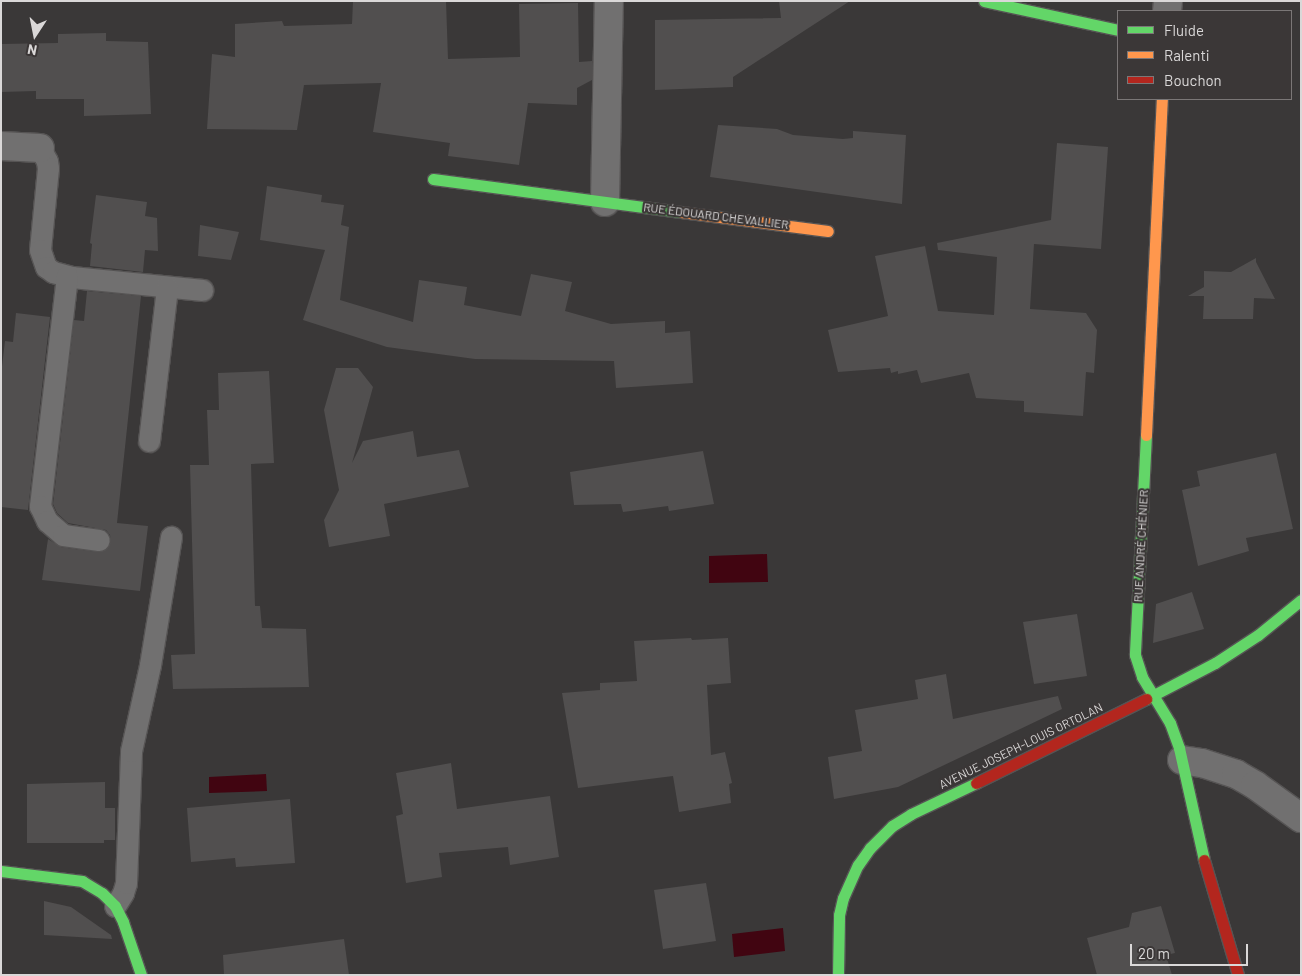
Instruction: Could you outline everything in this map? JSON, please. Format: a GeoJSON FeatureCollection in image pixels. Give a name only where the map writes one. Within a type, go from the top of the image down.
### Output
{"type":"FeatureCollection","features":[{"type":"Feature","properties":{"kind":"street"},"geometry":{"type":"LineString","coordinates":[[605,202],[609,1]]}},
{"type":"Feature","properties":{"kind":"street"},"geometry":{"type":"LineString","coordinates":[[984,1],[1117,30]]}},
{"type":"Feature","properties":{"kind":"street","name":"RUE ANDRÉ CHÉNIER"},"geometry":{"type":"LineString","coordinates":[[1162,100],[1135,655],[1138,668],[1152,696],[1170,723],[1182,760],[1207,875],[1238,975]]}},
{"type":"Feature","properties":{"kind":"street"},"geometry":{"type":"LineString","coordinates":[[1,146],[40,148]]}},
{"type":"Feature","properties":{"kind":"street","name":"RUE ÉDOUARD CHEVALLIER"},"geometry":{"type":"LineString","coordinates":[[433,179],[828,231]]}},
{"type":"Feature","properties":{"kind":"street","name":"AVENUE JOSEPH-LOUIS ORTOLAN"},"geometry":{"type":"LineString","coordinates":[[838,975],[839,915],[846,889],[858,865],[870,848],[892,826],[911,814],[1152,696],[1215,663],[1244,644],[1301,600]]}},
{"type":"Feature","properties":{"kind":"street"},"geometry":{"type":"LineString","coordinates":[[1182,760],[1202,763],[1236,774],[1255,785],[1301,818]]}},
{"type":"Feature","properties":{"kind":"street"},"geometry":{"type":"LineString","coordinates":[[1,871],[82,881],[102,893],[115,906],[123,922],[141,975]]}},
{"type":"Feature","properties":{"kind":"lane"},"geometry":{"type":"LineString","coordinates":[[40,148],[47,161],[48,168],[40,250],[42,260],[53,272],[67,276],[202,290]]}},
{"type":"Feature","properties":{"kind":"lane"},"geometry":{"type":"LineString","coordinates":[[67,276],[40,506],[48,520],[63,535],[99,540]]}},
{"type":"Feature","properties":{"kind":"lane"},"geometry":{"type":"LineString","coordinates":[[149,441],[167,287]]}},
{"type":"Feature","properties":{"kind":"lane"},"geometry":{"type":"LineString","coordinates":[[115,906],[124,893],[126,882],[131,751],[150,665],[171,537]]}},
{"type":"Feature","properties":{"kind":"shaded area"},"geometry":{"type":"Polygon","coordinates":[[[767,554],[768,582],[709,583],[709,556],[767,554]]]}},
{"type":"Feature","properties":{"kind":"shaded area"},"geometry":{"type":"Polygon","coordinates":[[[266,774],[267,791],[209,793],[209,777],[266,774]]]}},
{"type":"Feature","properties":{"kind":"shaded area"},"geometry":{"type":"Polygon","coordinates":[[[783,928],[785,951],[734,957],[732,934],[783,928]]]}},
{"type":"Feature","properties":{"kind":"building"},"geometry":{"type":"Polygon","coordinates":[[[353,1],[446,1],[448,59],[520,57],[519,4],[578,3],[579,62],[592,61],[592,80],[577,88],[577,105],[528,103],[519,165],[448,156],[450,143],[373,132],[381,83],[304,85],[297,130],[207,129],[212,54],[235,57],[235,24],[282,21],[284,26],[352,24],[353,1]]]}},
{"type":"Feature","properties":{"kind":"building"},"geometry":{"type":"Polygon","coordinates":[[[779,1],[850,1],[733,77],[733,87],[655,90],[655,20],[781,18],[779,1]]]}},
{"type":"Feature","properties":{"kind":"building"},"geometry":{"type":"Polygon","coordinates":[[[106,33],[106,41],[148,42],[151,114],[84,116],[84,99],[36,99],[36,91],[1,92],[1,44],[58,43],[58,34],[106,33]]]}},
{"type":"Feature","properties":{"kind":"building"},"geometry":{"type":"Polygon","coordinates":[[[718,125],[777,129],[793,135],[843,139],[853,138],[853,131],[906,135],[902,204],[710,177],[718,125]]]}},
{"type":"Feature","properties":{"kind":"building"},"geometry":{"type":"Polygon","coordinates":[[[1057,143],[1108,147],[1101,249],[1034,244],[1030,309],[1086,313],[1097,330],[1094,373],[1086,372],[1083,416],[1024,412],[1024,401],[976,398],[969,373],[921,383],[917,370],[898,374],[898,371],[891,373],[890,368],[838,372],[828,330],[888,316],[875,256],[925,246],[938,311],[994,315],[997,257],[938,250],[937,243],[1051,220],[1057,143]]]}},
{"type":"Feature","properties":{"kind":"building"},"geometry":{"type":"Polygon","coordinates":[[[267,186],[322,195],[321,202],[344,205],[341,225],[349,227],[340,300],[413,322],[419,280],[467,287],[464,305],[521,316],[531,274],[572,282],[565,311],[611,324],[665,321],[665,333],[690,331],[693,383],[616,388],[614,361],[475,359],[387,347],[303,320],[325,250],[260,240],[267,186]]]}},
{"type":"Feature","properties":{"kind":"building"},"geometry":{"type":"Polygon","coordinates":[[[96,195],[147,202],[145,216],[157,218],[158,251],[145,250],[143,272],[90,266],[92,244],[90,243],[96,195]]]}},
{"type":"Feature","properties":{"kind":"building"},"geometry":{"type":"Polygon","coordinates":[[[200,225],[239,232],[231,260],[198,256],[200,225]]]}},
{"type":"Feature","properties":{"kind":"building"},"geometry":{"type":"Polygon","coordinates":[[[1256,258],[1256,262],[1275,299],[1254,298],[1253,319],[1203,319],[1204,296],[1188,296],[1204,287],[1204,271],[1231,272],[1256,258]]]}},
{"type":"Feature","properties":{"kind":"building"},"geometry":{"type":"Polygon","coordinates":[[[87,291],[141,296],[117,523],[148,526],[140,591],[42,580],[48,539],[61,547],[97,552],[104,551],[111,542],[110,535],[106,530],[68,523],[57,513],[53,504],[74,320],[84,321],[87,291]]]}},
{"type":"Feature","properties":{"kind":"building"},"geometry":{"type":"Polygon","coordinates":[[[16,313],[50,317],[28,510],[1,507],[1,375],[5,341],[13,342],[16,313]]]}},
{"type":"Feature","properties":{"kind":"building"},"geometry":{"type":"Polygon","coordinates":[[[336,368],[358,368],[373,387],[352,463],[363,441],[413,431],[417,457],[459,450],[469,487],[384,504],[390,536],[329,547],[324,520],[339,490],[324,410],[336,368]]]}},
{"type":"Feature","properties":{"kind":"building"},"geometry":{"type":"Polygon","coordinates":[[[269,371],[274,463],[251,464],[255,606],[260,606],[262,628],[306,629],[309,687],[173,689],[171,655],[195,654],[190,465],[209,465],[207,410],[219,410],[218,373],[269,371]]]}},
{"type":"Feature","properties":{"kind":"building"},"geometry":{"type":"Polygon","coordinates":[[[703,451],[714,504],[669,511],[668,506],[623,512],[621,504],[574,505],[570,472],[703,451]]]}},
{"type":"Feature","properties":{"kind":"building"},"geometry":{"type":"Polygon","coordinates":[[[1276,453],[1293,529],[1246,538],[1249,551],[1198,566],[1182,490],[1200,486],[1197,471],[1276,453]]]}},
{"type":"Feature","properties":{"kind":"building"},"geometry":{"type":"Polygon","coordinates":[[[1192,592],[1204,629],[1153,643],[1156,604],[1192,592]]]}},
{"type":"Feature","properties":{"kind":"building"},"geometry":{"type":"Polygon","coordinates":[[[1077,614],[1087,676],[1034,684],[1023,622],[1077,614]]]}},
{"type":"Feature","properties":{"kind":"building"},"geometry":{"type":"Polygon","coordinates":[[[691,638],[692,640],[728,638],[731,683],[707,685],[711,755],[725,752],[732,783],[729,784],[731,803],[679,812],[673,776],[578,788],[562,693],[600,690],[600,683],[637,681],[634,641],[691,638]]]}},
{"type":"Feature","properties":{"kind":"building"},"geometry":{"type":"Polygon","coordinates":[[[946,674],[953,719],[1058,696],[1062,709],[898,787],[834,799],[828,757],[862,751],[855,710],[918,699],[915,680],[946,674]]]}},
{"type":"Feature","properties":{"kind":"building"},"geometry":{"type":"Polygon","coordinates":[[[451,763],[457,809],[550,796],[559,857],[510,865],[508,847],[439,853],[442,877],[406,883],[396,816],[403,814],[396,773],[451,763]]]}},
{"type":"Feature","properties":{"kind":"building"},"geometry":{"type":"Polygon","coordinates":[[[105,782],[105,808],[115,808],[115,840],[104,840],[104,843],[27,843],[27,784],[105,782]]]}},
{"type":"Feature","properties":{"kind":"building"},"geometry":{"type":"Polygon","coordinates":[[[290,799],[295,863],[236,867],[235,858],[191,862],[187,808],[290,799]]]}},
{"type":"Feature","properties":{"kind":"building"},"geometry":{"type":"Polygon","coordinates":[[[706,883],[716,941],[663,949],[654,890],[706,883]]]}},
{"type":"Feature","properties":{"kind":"building"},"geometry":{"type":"Polygon","coordinates":[[[44,901],[71,907],[111,935],[112,939],[44,935],[44,901]]]}},
{"type":"Feature","properties":{"kind":"building"},"geometry":{"type":"Polygon","coordinates":[[[1161,906],[1175,953],[1166,955],[1172,975],[1097,975],[1087,938],[1129,927],[1132,913],[1161,906]]]}},
{"type":"Feature","properties":{"kind":"building"},"geometry":{"type":"Polygon","coordinates":[[[344,939],[349,975],[224,975],[223,955],[344,939]]]}},
{"type":"Feature","properties":{"kind":"traffic: fast"},"geometry":{"type":"LineString","coordinates":[[984,1],[1117,30]]}},
{"type":"Feature","properties":{"kind":"traffic: fast"},"geometry":{"type":"LineString","coordinates":[[433,179],[681,212]]}},
{"type":"Feature","properties":{"kind":"traffic: fast"},"geometry":{"type":"LineString","coordinates":[[1146,435],[1135,655],[1142,677],[1170,723],[1179,748],[1204,860]]}},
{"type":"Feature","properties":{"kind":"traffic: fast"},"geometry":{"type":"LineString","coordinates":[[1146,699],[1215,663],[1258,635],[1301,600]]}},
{"type":"Feature","properties":{"kind":"traffic: fast"},"geometry":{"type":"LineString","coordinates":[[838,975],[839,915],[843,898],[858,865],[870,848],[892,826],[911,814],[976,783]]}},
{"type":"Feature","properties":{"kind":"traffic: fast"},"geometry":{"type":"LineString","coordinates":[[1,871],[82,881],[102,893],[115,906],[123,922],[141,975]]}},
{"type":"Feature","properties":{"kind":"traffic: slow"},"geometry":{"type":"LineString","coordinates":[[1146,435],[1162,100]]}},
{"type":"Feature","properties":{"kind":"traffic: slow"},"geometry":{"type":"LineString","coordinates":[[681,212],[828,231]]}},
{"type":"Feature","properties":{"kind":"traffic: jam"},"geometry":{"type":"LineString","coordinates":[[976,783],[1146,699]]}},
{"type":"Feature","properties":{"kind":"traffic: jam"},"geometry":{"type":"LineString","coordinates":[[1204,860],[1238,975]]}}]}
